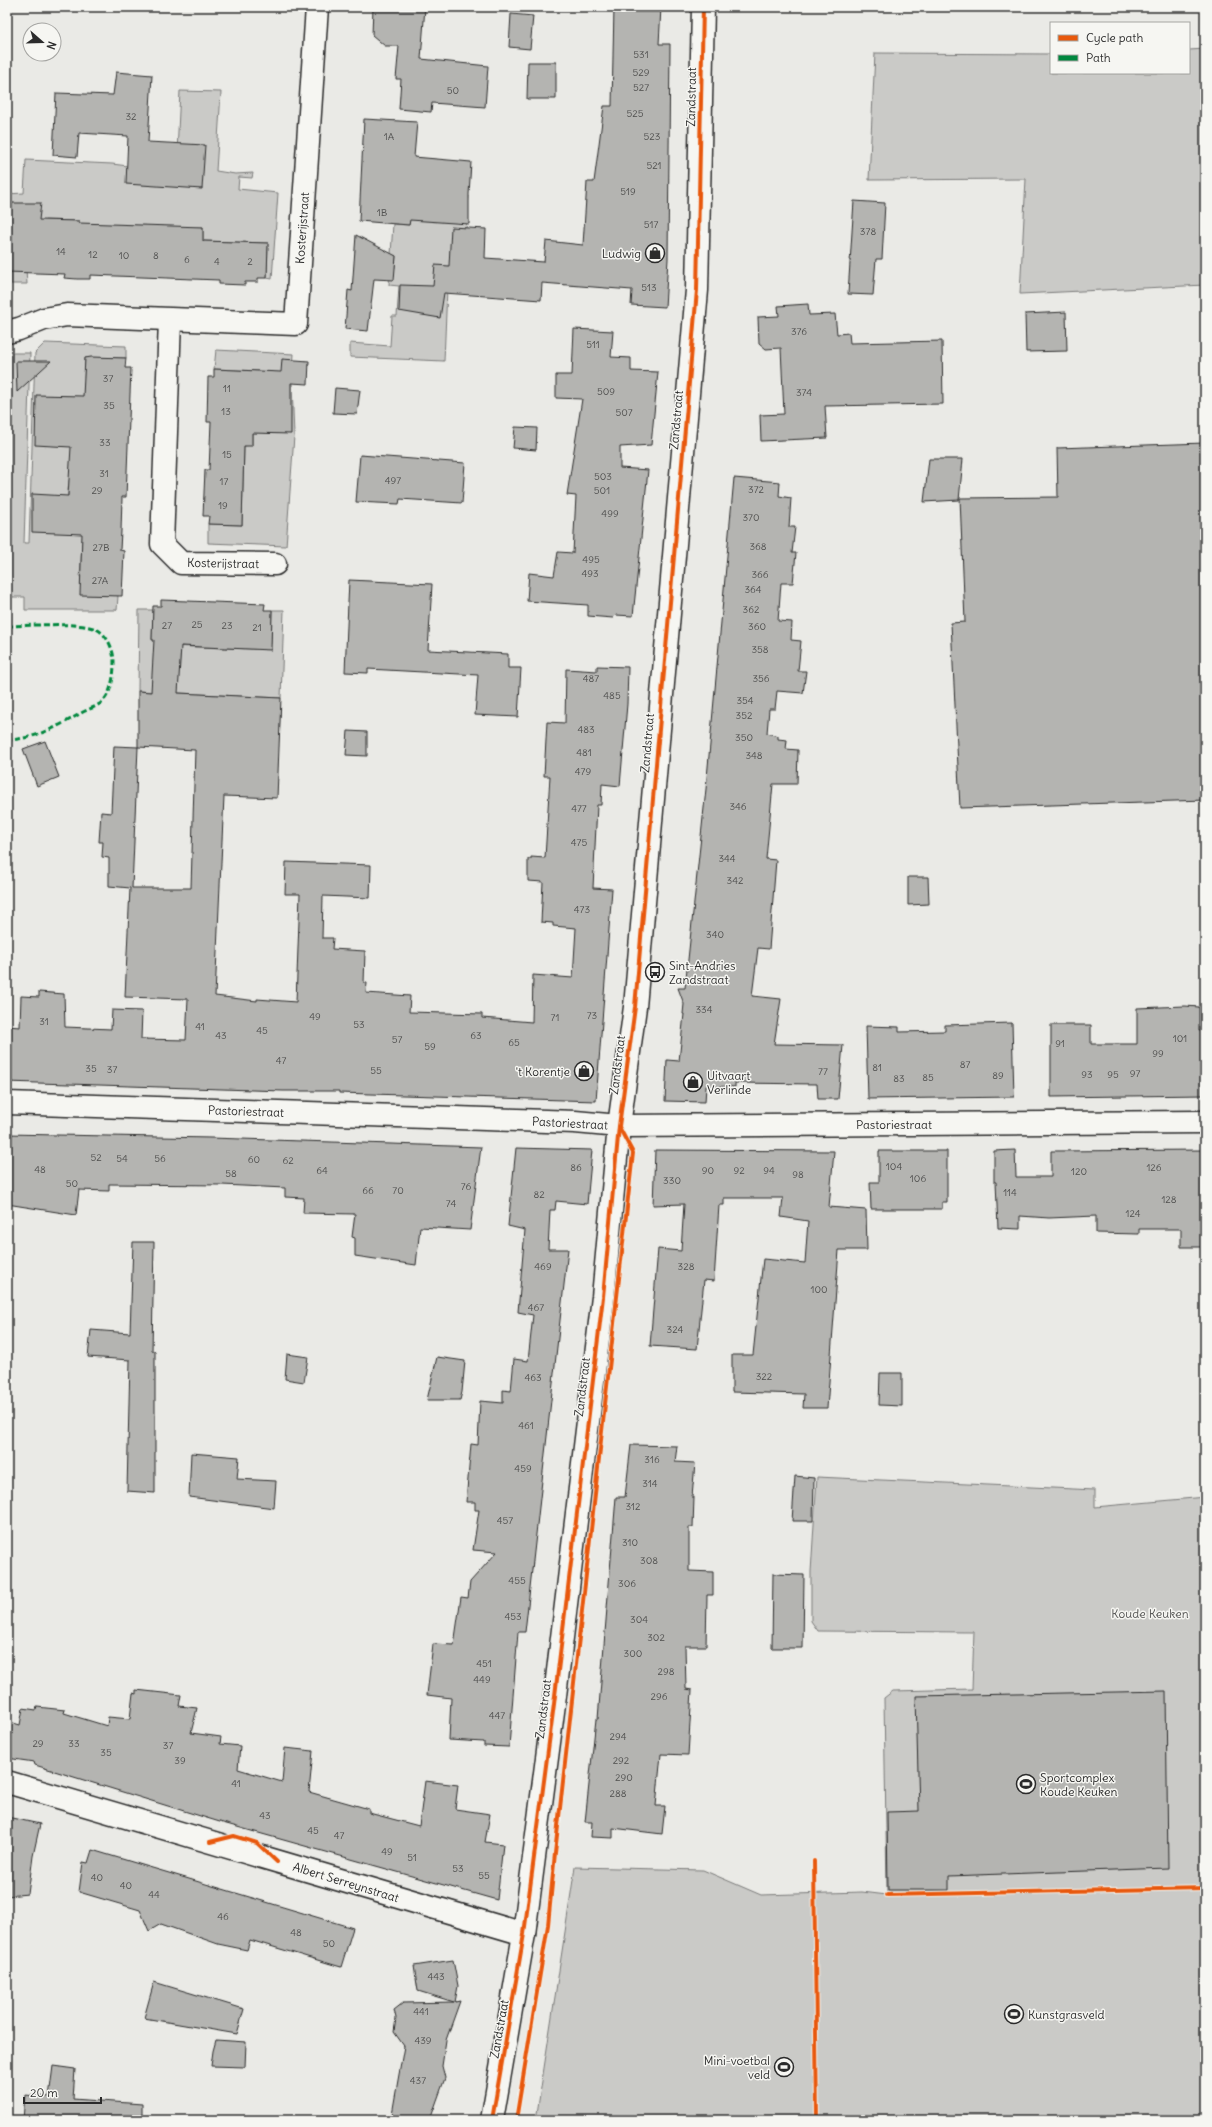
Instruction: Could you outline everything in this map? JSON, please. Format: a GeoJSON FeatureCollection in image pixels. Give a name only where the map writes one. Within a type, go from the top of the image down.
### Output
{"type":"FeatureCollection","features":[{"type":"Feature","properties":{"kind":"street","name":"Kosterijstraat"},"geometry":{"type":"LineString","coordinates":[[7,332],[44,319],[67,315],[296,324],[317,7]]}},
{"type":"Feature","properties":{"kind":"street","name":"Zandstraat"},"geometry":{"type":"LineString","coordinates":[[492,2120],[524,1934],[579,1506],[603,1297],[619,1126],[635,1007],[697,290],[703,7]]}},
{"type":"Feature","properties":{"kind":"street","name":"Kosterijstraat"},"geometry":{"type":"LineString","coordinates":[[170,320],[162,544],[182,563],[275,564]]}},
{"type":"Feature","properties":{"kind":"street","name":"Pastoriestraat"},"geometry":{"type":"LineString","coordinates":[[7,1103],[567,1122],[619,1126],[1205,1122]]}},
{"type":"Feature","properties":{"kind":"street","name":"Albert Serreynstraat"},"geometry":{"type":"LineString","coordinates":[[7,1782],[524,1934]]}},
{"type":"Feature","properties":{"kind":"green space"},"geometry":{"type":"Polygon","coordinates":[[[1205,49],[1205,285],[1020,294],[1026,179],[869,180],[875,53],[1050,54],[1050,74],[1190,74],[1190,50],[1205,49]]]}},
{"type":"Feature","properties":{"kind":"green space"},"geometry":{"type":"Polygon","coordinates":[[[180,91],[221,92],[216,171],[235,174],[253,173],[252,178],[239,177],[238,189],[278,193],[272,279],[267,278],[268,243],[203,241],[203,227],[79,233],[79,221],[45,220],[26,269],[27,284],[11,284],[11,251],[7,251],[7,194],[24,193],[26,160],[112,164],[176,172],[180,91]]]}},
{"type":"Feature","properties":{"kind":"green space"},"geometry":{"type":"Polygon","coordinates":[[[469,196],[464,253],[447,288],[444,361],[350,357],[350,343],[390,346],[392,316],[397,316],[399,286],[389,285],[390,267],[395,268],[396,256],[391,254],[393,224],[409,225],[412,198],[469,196]]]}},
{"type":"Feature","properties":{"kind":"green space"},"geometry":{"type":"Polygon","coordinates":[[[45,343],[126,346],[126,358],[85,358],[80,480],[69,480],[67,504],[83,529],[80,577],[118,596],[117,610],[25,610],[25,597],[7,597],[7,353],[30,353],[24,543],[29,543],[35,353],[45,343]]]}},
{"type":"Feature","properties":{"kind":"green space"},"geometry":{"type":"Polygon","coordinates":[[[216,350],[294,354],[292,383],[294,436],[286,546],[208,543],[208,524],[242,525],[244,446],[252,445],[252,433],[262,374],[259,371],[214,369],[216,350]]]}},
{"type":"Feature","properties":{"kind":"green space"},"geometry":{"type":"Polygon","coordinates":[[[139,610],[153,610],[152,639],[167,640],[167,646],[255,649],[255,643],[271,644],[272,610],[284,610],[281,698],[138,691],[139,610]]]}},
{"type":"Feature","properties":{"kind":"green space","name":"Sportcomplex Koude Keuken"},"geometry":{"type":"Polygon","coordinates":[[[817,1477],[1095,1490],[1095,1507],[1205,1497],[1205,2120],[536,2120],[575,1867],[703,1870],[761,1895],[862,1892],[887,1895],[884,1698],[893,1691],[972,1689],[974,1632],[818,1631],[811,1621],[811,1572],[817,1477]]]}},
{"type":"Feature","properties":{"kind":"building"},"geometry":{"type":"Polygon","coordinates":[[[373,7],[425,7],[421,59],[488,66],[485,107],[432,103],[431,112],[399,109],[401,79],[396,79],[399,46],[385,46],[372,35],[373,7]]]}},
{"type":"Feature","properties":{"kind":"building"},"geometry":{"type":"Polygon","coordinates":[[[614,7],[661,7],[659,44],[670,44],[668,259],[665,307],[631,305],[632,290],[542,283],[541,300],[444,293],[440,318],[399,311],[400,285],[433,286],[435,265],[449,266],[451,227],[486,229],[485,258],[544,262],[546,241],[583,245],[587,182],[594,182],[604,106],[612,106],[614,7]]]}},
{"type":"Feature","properties":{"kind":"building"},"geometry":{"type":"Polygon","coordinates":[[[511,14],[533,16],[530,49],[509,47],[511,14]]]}},
{"type":"Feature","properties":{"kind":"building"},"geometry":{"type":"Polygon","coordinates":[[[528,62],[556,62],[556,99],[527,99],[528,62]]]}},
{"type":"Feature","properties":{"kind":"building"},"geometry":{"type":"Polygon","coordinates":[[[116,72],[152,75],[148,142],[205,145],[202,189],[126,184],[128,136],[79,133],[77,157],[53,155],[56,93],[113,95],[116,72]]]}},
{"type":"Feature","properties":{"kind":"building"},"geometry":{"type":"Polygon","coordinates":[[[364,119],[417,122],[414,157],[471,162],[469,224],[410,220],[409,225],[359,221],[364,119]]]}},
{"type":"Feature","properties":{"kind":"building"},"geometry":{"type":"Polygon","coordinates":[[[854,201],[885,203],[882,259],[876,259],[873,295],[848,294],[854,201]]]}},
{"type":"Feature","properties":{"kind":"building"},"geometry":{"type":"Polygon","coordinates":[[[9,203],[41,203],[39,220],[79,221],[79,223],[203,227],[203,241],[268,243],[267,278],[258,278],[258,282],[245,282],[245,285],[219,284],[219,280],[90,275],[90,279],[77,279],[64,278],[65,274],[7,272],[7,251],[10,251],[9,203]]]}},
{"type":"Feature","properties":{"kind":"building"},"geometry":{"type":"Polygon","coordinates":[[[356,235],[396,256],[394,280],[374,279],[368,331],[345,329],[348,290],[352,291],[356,235]]]}},
{"type":"Feature","properties":{"kind":"building"},"geometry":{"type":"Polygon","coordinates":[[[808,304],[809,315],[835,314],[837,334],[849,333],[850,343],[942,341],[943,404],[825,406],[827,438],[761,441],[760,415],[784,414],[781,348],[766,349],[759,343],[758,317],[779,316],[778,306],[808,304]]]}},
{"type":"Feature","properties":{"kind":"building"},"geometry":{"type":"Polygon","coordinates":[[[1066,312],[1067,351],[1026,352],[1025,314],[1066,312]]]}},
{"type":"Feature","properties":{"kind":"building"},"geometry":{"type":"Polygon","coordinates":[[[574,329],[613,331],[611,357],[631,358],[631,371],[658,372],[651,445],[620,447],[620,468],[648,470],[633,616],[616,615],[613,618],[588,616],[588,605],[527,601],[529,573],[554,576],[558,552],[573,553],[576,496],[567,495],[582,399],[556,398],[556,375],[572,375],[574,329]]]}},
{"type":"Feature","properties":{"kind":"building"},"geometry":{"type":"Polygon","coordinates":[[[85,358],[126,358],[125,368],[131,368],[126,497],[122,497],[120,550],[124,551],[122,596],[80,595],[82,534],[32,532],[32,494],[68,496],[71,447],[35,445],[36,395],[83,396],[85,358]]]}},
{"type":"Feature","properties":{"kind":"building"},"geometry":{"type":"Polygon","coordinates":[[[282,359],[309,361],[308,384],[291,383],[291,434],[252,433],[252,446],[244,446],[242,525],[208,524],[209,516],[203,516],[205,470],[209,470],[211,422],[207,422],[208,377],[214,377],[214,369],[281,372],[282,359]]]}},
{"type":"Feature","properties":{"kind":"building"},"geometry":{"type":"Polygon","coordinates":[[[16,361],[51,361],[17,392],[16,361]]]}},
{"type":"Feature","properties":{"kind":"building"},"geometry":{"type":"Polygon","coordinates":[[[335,388],[360,390],[357,414],[333,413],[335,388]]]}},
{"type":"Feature","properties":{"kind":"building"},"geometry":{"type":"Polygon","coordinates":[[[515,427],[537,428],[536,450],[513,448],[515,427]]]}},
{"type":"Feature","properties":{"kind":"building"},"geometry":{"type":"Polygon","coordinates":[[[1205,443],[1205,800],[960,808],[951,623],[965,622],[960,498],[1058,497],[1057,448],[1205,443]]]}},
{"type":"Feature","properties":{"kind":"building"},"geometry":{"type":"Polygon","coordinates":[[[360,455],[465,463],[462,503],[400,499],[399,504],[356,502],[360,455]]]}},
{"type":"Feature","properties":{"kind":"building"},"geometry":{"type":"Polygon","coordinates":[[[929,459],[963,459],[959,500],[924,502],[929,459]]]}},
{"type":"Feature","properties":{"kind":"building"},"geometry":{"type":"Polygon","coordinates":[[[734,478],[780,482],[779,496],[791,498],[789,527],[795,527],[792,553],[796,553],[793,583],[781,583],[778,621],[792,622],[791,640],[801,641],[798,671],[806,671],[803,693],[777,691],[775,709],[769,709],[767,733],[778,736],[778,739],[787,740],[786,749],[798,750],[797,784],[773,784],[766,859],[776,860],[769,949],[758,948],[752,996],[781,999],[774,1044],[843,1045],[838,1099],[818,1099],[817,1084],[735,1083],[735,1087],[706,1086],[705,1102],[665,1101],[667,1060],[679,1061],[684,1004],[678,988],[685,988],[706,789],[734,478]]]}},
{"type":"Feature","properties":{"kind":"building"},"geometry":{"type":"Polygon","coordinates":[[[349,580],[432,584],[428,650],[508,654],[508,668],[521,668],[518,717],[475,715],[478,675],[368,669],[368,673],[345,672],[349,580]]]}},
{"type":"Feature","properties":{"kind":"building"},"geometry":{"type":"Polygon","coordinates":[[[161,600],[265,604],[264,610],[272,610],[271,650],[181,646],[178,693],[281,698],[277,798],[224,796],[215,996],[257,1001],[257,999],[296,1002],[300,894],[285,894],[286,862],[371,865],[370,898],[323,896],[322,938],[333,938],[332,949],[365,951],[364,983],[367,983],[366,993],[410,996],[409,1012],[482,1014],[482,1018],[532,1022],[533,975],[573,978],[576,928],[553,926],[553,923],[541,922],[543,882],[528,881],[528,859],[531,859],[531,857],[545,858],[550,776],[544,776],[547,722],[565,723],[566,669],[597,671],[597,666],[628,667],[627,704],[620,786],[602,784],[601,805],[597,805],[593,888],[612,889],[596,1101],[339,1093],[339,1091],[283,1091],[7,1082],[7,1026],[20,1027],[21,996],[39,997],[39,992],[64,994],[65,1027],[111,1029],[112,1010],[142,1011],[141,1039],[186,1040],[188,999],[125,997],[130,888],[109,886],[109,858],[102,857],[103,842],[99,842],[101,812],[111,813],[114,746],[138,747],[138,691],[151,692],[154,640],[152,640],[153,606],[161,606],[161,600]],[[138,747],[132,888],[191,888],[195,750],[138,747]]]}},
{"type":"Feature","properties":{"kind":"building"},"geometry":{"type":"Polygon","coordinates":[[[348,731],[367,732],[367,756],[346,755],[348,731]]]}},
{"type":"Feature","properties":{"kind":"building"},"geometry":{"type":"Polygon","coordinates":[[[45,741],[59,777],[37,786],[23,749],[45,741]]]}},
{"type":"Feature","properties":{"kind":"building"},"geometry":{"type":"Polygon","coordinates":[[[908,877],[928,877],[929,904],[908,905],[908,877]]]}},
{"type":"Feature","properties":{"kind":"building"},"geometry":{"type":"Polygon","coordinates":[[[1185,1006],[1199,1007],[1199,1031],[1205,1030],[1205,1095],[1051,1097],[1051,1025],[1091,1025],[1091,1044],[1137,1044],[1137,1008],[1185,1006]]]}},
{"type":"Feature","properties":{"kind":"building"},"geometry":{"type":"Polygon","coordinates":[[[1012,1023],[1014,1097],[868,1099],[866,1026],[899,1027],[899,1032],[945,1031],[945,1025],[1012,1023]]]}},
{"type":"Feature","properties":{"kind":"building"},"geometry":{"type":"Polygon","coordinates":[[[7,1134],[211,1138],[481,1147],[470,1230],[420,1227],[416,1265],[355,1256],[355,1238],[352,1237],[355,1214],[303,1213],[304,1198],[285,1197],[285,1188],[222,1185],[109,1184],[109,1191],[79,1190],[76,1215],[7,1204],[7,1134]]]}},
{"type":"Feature","properties":{"kind":"building"},"geometry":{"type":"Polygon","coordinates":[[[516,1148],[592,1150],[587,1204],[556,1201],[555,1210],[550,1210],[548,1249],[568,1249],[525,1632],[518,1632],[509,1747],[484,1746],[484,1742],[449,1740],[451,1698],[427,1695],[433,1644],[454,1645],[461,1597],[468,1598],[470,1582],[497,1552],[473,1550],[479,1510],[475,1510],[475,1502],[466,1502],[471,1444],[478,1445],[480,1401],[503,1403],[503,1390],[511,1391],[514,1359],[528,1361],[533,1315],[518,1312],[525,1230],[508,1226],[516,1148]]]}},
{"type":"Feature","properties":{"kind":"building"},"geometry":{"type":"Polygon","coordinates":[[[655,1150],[834,1151],[829,1207],[866,1210],[867,1250],[839,1250],[827,1408],[803,1408],[804,1394],[732,1392],[732,1355],[753,1355],[763,1259],[805,1263],[808,1221],[781,1217],[783,1198],[724,1198],[724,1205],[719,1205],[714,1281],[704,1280],[697,1349],[650,1346],[658,1249],[681,1251],[684,1204],[653,1205],[655,1150]]]}},
{"type":"Feature","properties":{"kind":"building"},"geometry":{"type":"Polygon","coordinates":[[[1015,1150],[1016,1177],[1051,1177],[1051,1151],[1205,1150],[1205,1247],[1181,1247],[1181,1229],[1139,1229],[1139,1234],[1096,1233],[1096,1216],[1049,1218],[1020,1216],[1020,1229],[998,1228],[996,1182],[994,1182],[994,1151],[1015,1150]]]}},
{"type":"Feature","properties":{"kind":"building"},"geometry":{"type":"Polygon","coordinates":[[[879,1151],[947,1151],[947,1202],[942,1202],[942,1209],[871,1209],[870,1182],[879,1182],[879,1151]]]}},
{"type":"Feature","properties":{"kind":"building"},"geometry":{"type":"Polygon","coordinates":[[[133,1242],[154,1242],[152,1351],[155,1351],[155,1493],[127,1491],[130,1360],[88,1357],[91,1330],[130,1333],[133,1242]]]}},
{"type":"Feature","properties":{"kind":"building"},"geometry":{"type":"Polygon","coordinates":[[[287,1354],[308,1357],[304,1382],[285,1379],[287,1354]]]}},
{"type":"Feature","properties":{"kind":"building"},"geometry":{"type":"Polygon","coordinates":[[[437,1357],[465,1361],[460,1400],[427,1400],[437,1357]]]}},
{"type":"Feature","properties":{"kind":"building"},"geometry":{"type":"Polygon","coordinates":[[[880,1373],[902,1373],[902,1406],[879,1405],[880,1373]]]}},
{"type":"Feature","properties":{"kind":"building"},"geometry":{"type":"Polygon","coordinates":[[[631,1445],[677,1446],[675,1462],[695,1463],[692,1497],[694,1497],[693,1527],[689,1527],[689,1571],[713,1572],[713,1595],[707,1595],[706,1646],[685,1646],[686,1689],[692,1690],[688,1755],[661,1754],[656,1806],[665,1806],[662,1834],[613,1828],[613,1838],[591,1837],[592,1822],[585,1822],[596,1719],[598,1719],[616,1497],[625,1497],[631,1445]]]}},
{"type":"Feature","properties":{"kind":"building"},"geometry":{"type":"Polygon","coordinates":[[[191,1453],[239,1457],[237,1479],[276,1481],[274,1508],[189,1497],[191,1453]]]}},
{"type":"Feature","properties":{"kind":"building"},"geometry":{"type":"Polygon","coordinates":[[[795,1476],[814,1478],[813,1521],[792,1521],[795,1476]]]}},
{"type":"Feature","properties":{"kind":"building"},"geometry":{"type":"Polygon","coordinates":[[[773,1574],[804,1575],[803,1648],[772,1648],[773,1574]]]}},
{"type":"Feature","properties":{"kind":"building"},"geometry":{"type":"Polygon","coordinates":[[[136,1690],[181,1695],[179,1706],[197,1708],[191,1733],[221,1737],[220,1744],[240,1746],[238,1769],[282,1782],[285,1748],[313,1751],[309,1792],[369,1809],[369,1813],[419,1826],[425,1781],[458,1785],[455,1809],[490,1814],[485,1842],[503,1844],[497,1900],[223,1823],[35,1765],[34,1762],[7,1758],[7,1721],[20,1725],[23,1708],[36,1710],[37,1707],[65,1710],[64,1713],[107,1726],[108,1717],[130,1719],[133,1693],[136,1694],[136,1690]]]}},
{"type":"Feature","properties":{"kind":"building"},"geometry":{"type":"Polygon","coordinates":[[[1166,1691],[1168,1868],[949,1876],[949,1890],[888,1890],[887,1812],[919,1811],[916,1696],[1166,1691]]]}},
{"type":"Feature","properties":{"kind":"building"},"geometry":{"type":"Polygon","coordinates":[[[7,1817],[40,1824],[33,1856],[28,1894],[7,1896],[7,1817]]]}},
{"type":"Feature","properties":{"kind":"building"},"geometry":{"type":"Polygon","coordinates":[[[92,1850],[353,1928],[341,1967],[250,1940],[247,1950],[218,1944],[161,1924],[149,1931],[140,1910],[79,1892],[83,1862],[88,1863],[92,1850]]]}},
{"type":"Feature","properties":{"kind":"building"},"geometry":{"type":"Polygon","coordinates":[[[453,1960],[458,1986],[455,2002],[460,2001],[446,2040],[442,2066],[445,2078],[430,2120],[391,2120],[404,2046],[394,2032],[396,2018],[394,2010],[403,2003],[454,2002],[418,1991],[414,1966],[453,1960]]]}},
{"type":"Feature","properties":{"kind":"building"},"geometry":{"type":"Polygon","coordinates":[[[154,1982],[244,2009],[237,2034],[144,2018],[154,1982]]]}},
{"type":"Feature","properties":{"kind":"building"},"geometry":{"type":"Polygon","coordinates":[[[216,2040],[246,2042],[245,2067],[211,2066],[216,2040]]]}},
{"type":"Feature","properties":{"kind":"building"},"geometry":{"type":"Polygon","coordinates":[[[53,2066],[75,2069],[73,2099],[142,2104],[142,2120],[23,2120],[25,2095],[49,2097],[53,2066]]]}},
{"type":"Feature","properties":{"kind":"marked path"},"geometry":{"type":"LineString","coordinates":[[7,626],[68,625],[91,627],[98,630],[105,636],[112,649],[114,662],[113,678],[108,694],[96,706],[47,731],[28,737],[7,740]]}},
{"type":"Feature","properties":{"kind":"cycle path"},"geometry":{"type":"LineString","coordinates":[[492,2120],[524,1934],[554,1704],[603,1297],[619,1126],[635,1007],[697,290],[703,7]]}},
{"type":"Feature","properties":{"kind":"cycle path"},"geometry":{"type":"LineString","coordinates":[[516,2120],[548,1925],[633,1153],[619,1127]]}},
{"type":"Feature","properties":{"kind":"cycle path"},"geometry":{"type":"LineString","coordinates":[[210,1842],[234,1836],[257,1843],[277,1862]]}},
{"type":"Feature","properties":{"kind":"cycle path"},"geometry":{"type":"LineString","coordinates":[[814,1861],[817,2120]]}},
{"type":"Feature","properties":{"kind":"cycle path"},"geometry":{"type":"LineString","coordinates":[[887,1895],[1205,1888]]}},
{"type":"Feature","properties":{"kind":"place","name":"Ludwig"},"geometry":{"type":"Point","coordinates":[655,253]}},
{"type":"Feature","properties":{"kind":"place","name":"Sint-Andries Zandstraat"},"geometry":{"type":"Point","coordinates":[655,972]}},
{"type":"Feature","properties":{"kind":"place","name":"'t Korentje"},"geometry":{"type":"Point","coordinates":[584,1071]}},
{"type":"Feature","properties":{"kind":"place","name":"Uitvaart Verlinde"},"geometry":{"type":"Point","coordinates":[693,1082]}},
{"type":"Feature","properties":{"kind":"place","name":"Sportcomplex Koude Keuken"},"geometry":{"type":"Point","coordinates":[1026,1784]}},
{"type":"Feature","properties":{"kind":"place","name":"Kunstgrasveld"},"geometry":{"type":"Point","coordinates":[1014,2014]}},
{"type":"Feature","properties":{"kind":"place","name":"Mini-voetbal veld"},"geometry":{"type":"Point","coordinates":[784,2067]}},
{"type":"Feature","properties":{"kind":"park label","name":"Koude Keuken"},"geometry":{"type":"Point","coordinates":[1150,1613]}}]}
